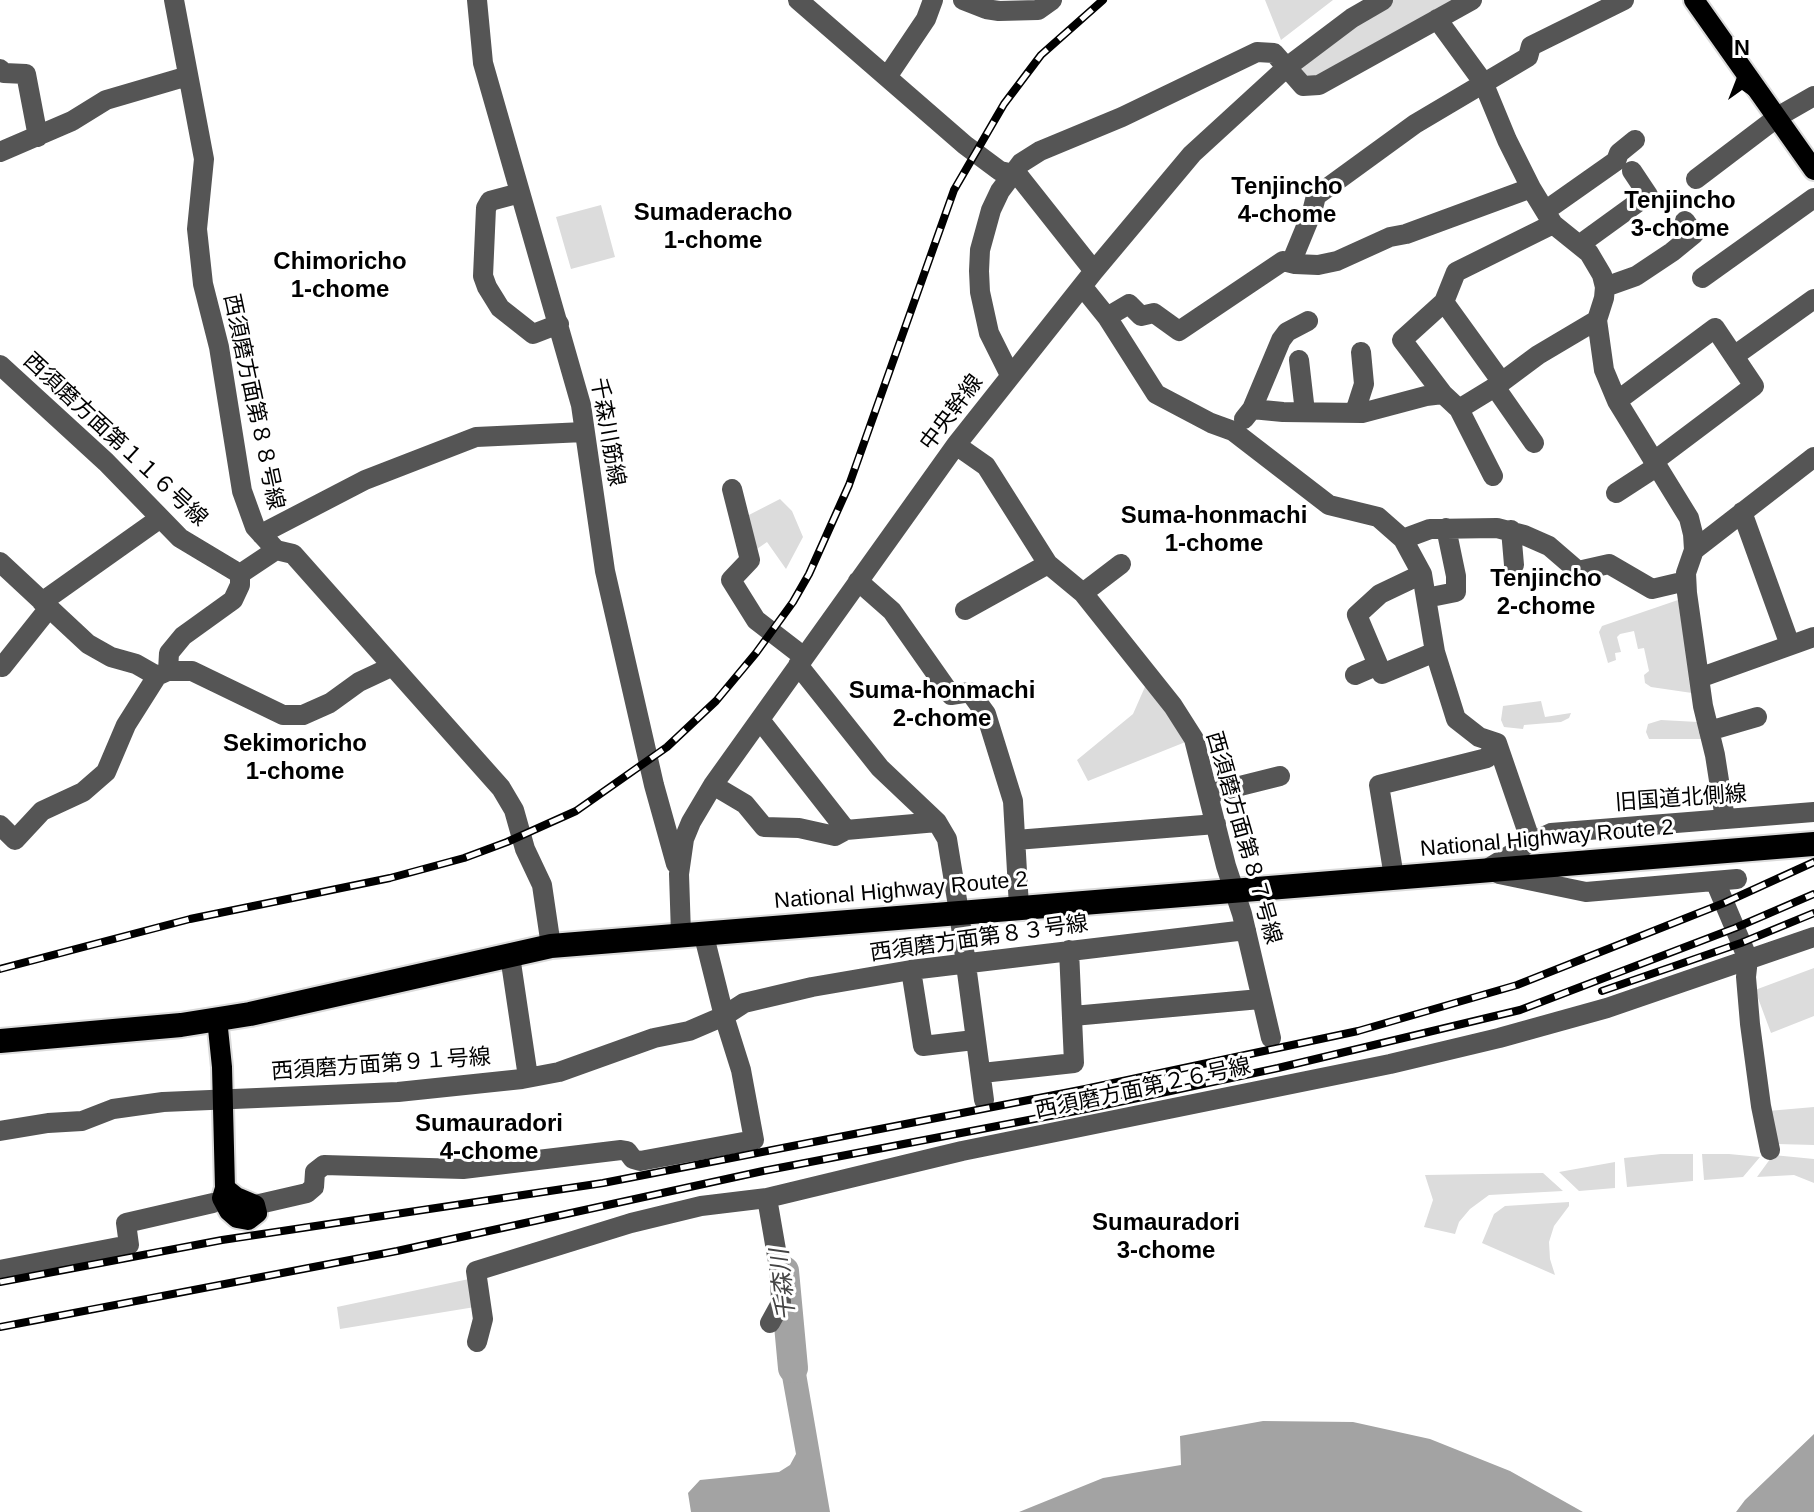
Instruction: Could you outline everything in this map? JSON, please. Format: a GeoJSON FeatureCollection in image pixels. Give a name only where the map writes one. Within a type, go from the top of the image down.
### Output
{"type":"FeatureCollection","features":[{"type":"Feature","properties":{"kind":"highway","name":"National Highway Route 2"},"geometry":{"type":"LineString","coordinates":[[0,1041],[217,1019],[551,946],[1814,844]]}},
{"type":"Feature","properties":{"kind":"main road"},"geometry":{"type":"LineString","coordinates":[[1694,0],[1779,116],[1814,170]]}},
{"type":"Feature","properties":{"kind":"main road"},"geometry":{"type":"LineString","coordinates":[[217,1019],[223,1098],[219,1195],[237,1218],[248,1220],[257,1213],[255,1205]]}},
{"type":"Feature","properties":{"kind":"street","name":"西須磨方面第８８号線"},"geometry":{"type":"LineString","coordinates":[[174,0],[204,159],[197,229],[203,284],[219,347],[242,491],[255,527],[276,550],[293,554],[501,788],[514,810],[525,849],[542,885],[551,946]]}},
{"type":"Feature","properties":{"kind":"street","name":"千森川筋線"},"geometry":{"type":"LineString","coordinates":[[477,0],[483,63],[581,405],[605,571],[654,785],[679,874]]}},
{"type":"Feature","properties":{"kind":"street"},"geometry":{"type":"LineString","coordinates":[[798,0],[974,152],[1000,171],[1018,175],[1088,278],[1107,317],[1156,394],[1233,431],[1329,505],[1378,517],[1403,539],[1422,574],[1435,652],[1456,719],[1466,729],[1497,743],[1531,842]]}},
{"type":"Feature","properties":{"kind":"street"},"geometry":{"type":"LineString","coordinates":[[887,77],[926,19],[933,0]]}},
{"type":"Feature","properties":{"kind":"street"},"geometry":{"type":"LineString","coordinates":[[963,0],[999,11],[1038,10],[1052,0]]}},
{"type":"Feature","properties":{"kind":"street","name":"中央幹線"},"geometry":{"type":"LineString","coordinates":[[255,1205],[307,1193],[314,1187],[315,1172],[324,1165],[463,1169],[621,1150],[640,1161],[754,1140],[741,1070],[692,933],[679,874],[684,839],[691,822],[713,785],[956,445],[1088,278],[1192,154],[1287,67],[1352,18],[1383,0]]}},
{"type":"Feature","properties":{"kind":"street"},"geometry":{"type":"LineString","coordinates":[[1010,375],[989,333],[981,303],[980,250],[991,210],[1021,163],[1040,151],[1135,111],[1257,52],[1274,53],[1303,86],[1319,85],[1472,0]]}},
{"type":"Feature","properties":{"kind":"street"},"geometry":{"type":"LineString","coordinates":[[1291,263],[1316,196],[1415,124],[1528,57],[1531,46],[1624,0]]}},
{"type":"Feature","properties":{"kind":"street"},"geometry":{"type":"LineString","coordinates":[[1437,19],[1483,82],[1507,140],[1549,218],[1596,263],[1605,287],[1597,320],[1604,370],[1617,401],[1689,518],[1694,550]]}},
{"type":"Feature","properties":{"kind":"street"},"geometry":{"type":"LineString","coordinates":[[0,69],[4,73],[26,74],[38,137]]}},
{"type":"Feature","properties":{"kind":"street"},"geometry":{"type":"LineString","coordinates":[[0,152],[72,121],[106,100],[188,76]]}},
{"type":"Feature","properties":{"kind":"street"},"geometry":{"type":"LineString","coordinates":[[1696,179],[1779,116],[1814,96]]}},
{"type":"Feature","properties":{"kind":"street"},"geometry":{"type":"LineString","coordinates":[[1493,476],[1459,409],[1443,394],[1402,340],[1444,302],[1456,272],[1549,218],[1616,161],[1619,153],[1635,140]]}},
{"type":"Feature","properties":{"kind":"street"},"geometry":{"type":"LineString","coordinates":[[1579,245],[1648,195],[1632,171]]}},
{"type":"Feature","properties":{"kind":"street"},"geometry":{"type":"LineString","coordinates":[[1107,317],[1129,304],[1141,316],[1154,313],[1179,331],[1283,261],[1318,265],[1337,261],[1390,237],[1406,234],[1531,188]]}},
{"type":"Feature","properties":{"kind":"street"},"geometry":{"type":"LineString","coordinates":[[520,193],[490,201],[486,208],[483,276],[500,308],[533,334],[559,324]]}},
{"type":"Feature","properties":{"kind":"street"},"geometry":{"type":"LineString","coordinates":[[1702,278],[1814,198]]}},
{"type":"Feature","properties":{"kind":"street"},"geometry":{"type":"LineString","coordinates":[[1605,287],[1636,276],[1694,234],[1685,221]]}},
{"type":"Feature","properties":{"kind":"street"},"geometry":{"type":"LineString","coordinates":[[1734,356],[1814,299]]}},
{"type":"Feature","properties":{"kind":"street"},"geometry":{"type":"LineString","coordinates":[[1444,302],[1534,443]]}},
{"type":"Feature","properties":{"kind":"street"},"geometry":{"type":"LineString","coordinates":[[1459,409],[1538,355],[1597,320]]}},
{"type":"Feature","properties":{"kind":"street"},"geometry":{"type":"LineString","coordinates":[[1233,431],[1252,409],[1281,340],[1287,332],[1308,321]]}},
{"type":"Feature","properties":{"kind":"street"},"geometry":{"type":"LineString","coordinates":[[1616,493],[1754,386],[1715,328],[1617,401]]}},
{"type":"Feature","properties":{"kind":"street"},"geometry":{"type":"LineString","coordinates":[[1355,412],[1364,384],[1361,352]]}},
{"type":"Feature","properties":{"kind":"street"},"geometry":{"type":"LineString","coordinates":[[1299,360],[1305,412]]}},
{"type":"Feature","properties":{"kind":"street","name":"西須磨方面第１１６号線"},"geometry":{"type":"LineString","coordinates":[[0,365],[106,462],[180,538],[240,574]]}},
{"type":"Feature","properties":{"kind":"street"},"geometry":{"type":"LineString","coordinates":[[1252,409],[1355,412],[1379,410],[1443,394]]}},
{"type":"Feature","properties":{"kind":"street"},"geometry":{"type":"LineString","coordinates":[[261,534],[365,480],[476,437],[584,432]]}},
{"type":"Feature","properties":{"kind":"street","name":"西須磨方面第８７号線"},"geometry":{"type":"LineString","coordinates":[[956,445],[986,466],[1048,564],[1083,593],[1173,706],[1194,739],[1246,930],[1271,1038]]}},
{"type":"Feature","properties":{"kind":"street"},"geometry":{"type":"LineString","coordinates":[[1725,819],[1699,678],[1686,581],[1687,565],[1694,550],[1814,457]]}},
{"type":"Feature","properties":{"kind":"street"},"geometry":{"type":"LineString","coordinates":[[732,489],[750,560],[731,580],[756,620],[801,661],[880,768],[937,822],[947,839],[984,1100]]}},
{"type":"Feature","properties":{"kind":"street"},"geometry":{"type":"LineString","coordinates":[[1742,512],[1790,645]]}},
{"type":"Feature","properties":{"kind":"street"},"geometry":{"type":"LineString","coordinates":[[2,667],[45,605],[159,519]]}},
{"type":"Feature","properties":{"kind":"street"},"geometry":{"type":"LineString","coordinates":[[1426,598],[1456,592],[1446,528]]}},
{"type":"Feature","properties":{"kind":"street"},"geometry":{"type":"LineString","coordinates":[[1403,539],[1430,529],[1511,530],[1549,546],[1578,571],[1609,564],[1652,589],[1686,581]]}},
{"type":"Feature","properties":{"kind":"street"},"geometry":{"type":"LineString","coordinates":[[1511,530],[1514,565]]}},
{"type":"Feature","properties":{"kind":"street"},"geometry":{"type":"LineString","coordinates":[[7,832],[83,792],[106,772],[126,725],[163,674],[169,653],[183,636],[233,600],[240,585],[240,574],[276,550]]}},
{"type":"Feature","properties":{"kind":"street"},"geometry":{"type":"LineString","coordinates":[[0,562],[88,644],[111,657],[163,674],[192,671],[283,715],[303,715],[391,667]]}},
{"type":"Feature","properties":{"kind":"street"},"geometry":{"type":"LineString","coordinates":[[965,610],[1048,564]]}},
{"type":"Feature","properties":{"kind":"street"},"geometry":{"type":"LineString","coordinates":[[1083,593],[1121,564]]}},
{"type":"Feature","properties":{"kind":"street"},"geometry":{"type":"LineString","coordinates":[[1422,574],[1380,594],[1357,615],[1382,674],[1435,652]]}},
{"type":"Feature","properties":{"kind":"street"},"geometry":{"type":"LineString","coordinates":[[858,581],[892,611],[951,695],[970,692],[986,714],[1013,801],[1019,907]]}},
{"type":"Feature","properties":{"kind":"street"},"geometry":{"type":"LineString","coordinates":[[1699,678],[1814,637]]}},
{"type":"Feature","properties":{"kind":"street"},"geometry":{"type":"LineString","coordinates":[[1355,675],[1378,665]]}},
{"type":"Feature","properties":{"kind":"street"},"geometry":{"type":"LineString","coordinates":[[1709,731],[1757,717]]}},
{"type":"Feature","properties":{"kind":"street"},"geometry":{"type":"LineString","coordinates":[[760,720],[846,830]]}},
{"type":"Feature","properties":{"kind":"street"},"geometry":{"type":"LineString","coordinates":[[1394,877],[1379,785],[1487,758],[1497,743]]}},
{"type":"Feature","properties":{"kind":"street"},"geometry":{"type":"LineString","coordinates":[[1208,794],[1280,776]]}},
{"type":"Feature","properties":{"kind":"street"},"geometry":{"type":"LineString","coordinates":[[713,785],[745,804],[764,827],[799,828],[835,836],[846,830],[937,822]]}},
{"type":"Feature","properties":{"kind":"street","name":"旧国道北側線"},"geometry":{"type":"LineString","coordinates":[[1484,871],[1551,833],[1814,812]]}},
{"type":"Feature","properties":{"kind":"street"},"geometry":{"type":"LineString","coordinates":[[1016,840],[1216,824]]}},
{"type":"Feature","properties":{"kind":"street"},"geometry":{"type":"LineString","coordinates":[[1484,871],[1586,892],[1737,879]]}},
{"type":"Feature","properties":{"kind":"street"},"geometry":{"type":"LineString","coordinates":[[1715,881],[1748,959],[1746,977],[1761,1106],[1770,1150]]}},
{"type":"Feature","properties":{"kind":"street","name":"西須磨方面第８３号線"},"geometry":{"type":"LineString","coordinates":[[724,1016],[744,1003],[812,987],[911,970],[1246,930]]}},
{"type":"Feature","properties":{"kind":"street","name":"西須磨方面第２６号線"},"geometry":{"type":"LineString","coordinates":[[477,1342],[483,1319],[476,1271],[631,1223],[701,1206],[767,1198],[962,1151],[1468,1046],[1595,1011],[1814,937]]}},
{"type":"Feature","properties":{"kind":"street"},"geometry":{"type":"LineString","coordinates":[[982,1073],[1074,1063],[1069,950]]}},
{"type":"Feature","properties":{"kind":"street"},"geometry":{"type":"LineString","coordinates":[[510,956],[528,1077]]}},
{"type":"Feature","properties":{"kind":"street"},"geometry":{"type":"LineString","coordinates":[[911,970],[923,1046],[974,1040]]}},
{"type":"Feature","properties":{"kind":"street"},"geometry":{"type":"LineString","coordinates":[[1073,1016],[1260,999]]}},
{"type":"Feature","properties":{"kind":"street","name":"西須磨方面第９１号線"},"geometry":{"type":"LineString","coordinates":[[0,1131],[82,1121],[113,1109],[138,1105],[223,1098],[398,1092],[528,1077],[559,1072],[654,1038],[689,1031],[724,1016]]}},
{"type":"Feature","properties":{"kind":"street"},"geometry":{"type":"LineString","coordinates":[[0,1270],[129,1245],[126,1223],[219,1195]]}},
{"type":"Feature","properties":{"kind":"street"},"geometry":{"type":"LineString","coordinates":[[767,1198],[780,1273],[781,1303],[770,1323]]}},
{"type":"Feature","properties":{"kind":"shaded area"},"geometry":{"type":"Polygon","coordinates":[[[1265,0],[1333,0],[1281,40],[1265,0]]]}},
{"type":"Feature","properties":{"kind":"shaded area"},"geometry":{"type":"Polygon","coordinates":[[[1392,0],[1464,0],[1316,82],[1296,69],[1392,0]]]}},
{"type":"Feature","properties":{"kind":"shaded area"},"geometry":{"type":"Polygon","coordinates":[[[601,205],[615,257],[571,269],[556,217],[601,205]]]}},
{"type":"Feature","properties":{"kind":"shaded area"},"geometry":{"type":"Polygon","coordinates":[[[780,499],[792,511],[803,537],[786,569],[767,542],[754,551],[745,517],[780,499]]]}},
{"type":"Feature","properties":{"kind":"shaded area"},"geometry":{"type":"Polygon","coordinates":[[[1678,600],[1692,693],[1651,687],[1645,683],[1644,675],[1649,671],[1644,648],[1638,649],[1634,631],[1617,637],[1621,652],[1615,653],[1616,660],[1608,663],[1599,632],[1602,626],[1678,600]]]}},
{"type":"Feature","properties":{"kind":"shaded area"},"geometry":{"type":"Polygon","coordinates":[[[1148,680],[1188,741],[1088,781],[1077,760],[1133,714],[1148,680]]]}},
{"type":"Feature","properties":{"kind":"shaded area"},"geometry":{"type":"Polygon","coordinates":[[[1541,701],[1545,717],[1571,713],[1569,718],[1561,722],[1524,725],[1523,729],[1504,727],[1501,720],[1503,706],[1541,701]]]}},
{"type":"Feature","properties":{"kind":"shaded area"},"geometry":{"type":"Polygon","coordinates":[[[1661,720],[1698,722],[1704,739],[1649,739],[1646,732],[1648,724],[1661,720]]]}},
{"type":"Feature","properties":{"kind":"shaded area"},"geometry":{"type":"Polygon","coordinates":[[[1814,968],[1814,1016],[1771,1033],[1755,990],[1814,968]]]}},
{"type":"Feature","properties":{"kind":"shaded area"},"geometry":{"type":"Polygon","coordinates":[[[1814,1107],[1814,1145],[1777,1144],[1768,1111],[1814,1107]]]}},
{"type":"Feature","properties":{"kind":"shaded area"},"geometry":{"type":"Polygon","coordinates":[[[1693,1154],[1693,1181],[1627,1187],[1624,1158],[1693,1154]]]}},
{"type":"Feature","properties":{"kind":"shaded area"},"geometry":{"type":"Polygon","coordinates":[[[1702,1154],[1760,1157],[1743,1177],[1704,1180],[1702,1154]]]}},
{"type":"Feature","properties":{"kind":"shaded area"},"geometry":{"type":"Polygon","coordinates":[[[1773,1155],[1814,1159],[1814,1183],[1794,1175],[1757,1177],[1773,1155]]]}},
{"type":"Feature","properties":{"kind":"shaded area"},"geometry":{"type":"Polygon","coordinates":[[[1615,1162],[1615,1188],[1579,1191],[1559,1172],[1615,1162]]]}},
{"type":"Feature","properties":{"kind":"shaded area"},"geometry":{"type":"Polygon","coordinates":[[[1543,1173],[1563,1191],[1489,1195],[1470,1209],[1459,1222],[1455,1234],[1424,1227],[1433,1200],[1425,1175],[1543,1173]]]}},
{"type":"Feature","properties":{"kind":"shaded area"},"geometry":{"type":"Polygon","coordinates":[[[1569,1202],[1554,1226],[1549,1242],[1555,1275],[1482,1243],[1494,1214],[1505,1206],[1569,1202]]]}},
{"type":"Feature","properties":{"kind":"shaded area"},"geometry":{"type":"Polygon","coordinates":[[[469,1279],[475,1307],[340,1329],[337,1307],[469,1279]]]}},
{"type":"Feature","properties":{"kind":"shaded area"},"geometry":{"type":"Polygon","coordinates":[[[805,1367],[830,1512],[691,1512],[688,1493],[700,1480],[779,1472],[790,1465],[796,1454],[781,1371],[805,1367]]]}},
{"type":"Feature","properties":{"kind":"shaded area"},"geometry":{"type":"Polygon","coordinates":[[[1263,1421],[1353,1422],[1430,1439],[1510,1471],[1583,1512],[1019,1512],[1103,1478],[1181,1465],[1180,1436],[1263,1421]]]}},
{"type":"Feature","properties":{"kind":"shaded area"},"geometry":{"type":"Polygon","coordinates":[[[1814,1434],[1814,1512],[1736,1512],[1745,1500],[1814,1434]]]}},
{"type":"Feature","properties":{"kind":"waterway","name":"千森川"},"geometry":{"type":"LineString","coordinates":[[784,1271],[793,1368]]}},
{"type":"Feature","properties":{"kind":"railway"},"geometry":{"type":"LineString","coordinates":[[0,969],[190,919],[390,878],[464,858],[576,811],[667,747],[716,701],[793,602],[849,485],[954,190],[1004,104],[1041,55],[1103,0]]}},
{"type":"Feature","properties":{"kind":"railway"},"geometry":{"type":"LineString","coordinates":[[0,1282],[222,1240],[603,1183],[1085,1089],[1358,1031],[1517,985],[1724,903],[1814,862]]}},
{"type":"Feature","properties":{"kind":"railway"},"geometry":{"type":"LineString","coordinates":[[0,1327],[397,1251],[763,1171],[1086,1109],[1278,1068],[1520,1010],[1735,928],[1814,894]]}},
{"type":"Feature","properties":{"kind":"railway"},"geometry":{"type":"LineString","coordinates":[[1602,991],[1741,943],[1814,913]]}},
{"type":"Feature","properties":{"kind":"district","name":"Tenjincho 4-chome"},"geometry":{"type":"Point","coordinates":[1287,201]}},
{"type":"Feature","properties":{"kind":"district","name":"Tenjincho 3-chome"},"geometry":{"type":"Point","coordinates":[1680,215]}},
{"type":"Feature","properties":{"kind":"district","name":"Sumaderacho 1-chome"},"geometry":{"type":"Point","coordinates":[713,227]}},
{"type":"Feature","properties":{"kind":"district","name":"Chimoricho 1-chome"},"geometry":{"type":"Point","coordinates":[340,276]}},
{"type":"Feature","properties":{"kind":"district","name":"Suma-honmachi 1-chome"},"geometry":{"type":"Point","coordinates":[1214,530]}},
{"type":"Feature","properties":{"kind":"district","name":"Tenjincho 2-chome"},"geometry":{"type":"Point","coordinates":[1546,593]}},
{"type":"Feature","properties":{"kind":"district","name":"Suma-honmachi 2-chome"},"geometry":{"type":"Point","coordinates":[942,705]}},
{"type":"Feature","properties":{"kind":"district","name":"Sekimoricho 1-chome"},"geometry":{"type":"Point","coordinates":[295,758]}},
{"type":"Feature","properties":{"kind":"district","name":"Sumauradori 4-chome"},"geometry":{"type":"Point","coordinates":[489,1138]}},
{"type":"Feature","properties":{"kind":"district","name":"Sumauradori 3-chome"},"geometry":{"type":"Point","coordinates":[1166,1237]}}]}
